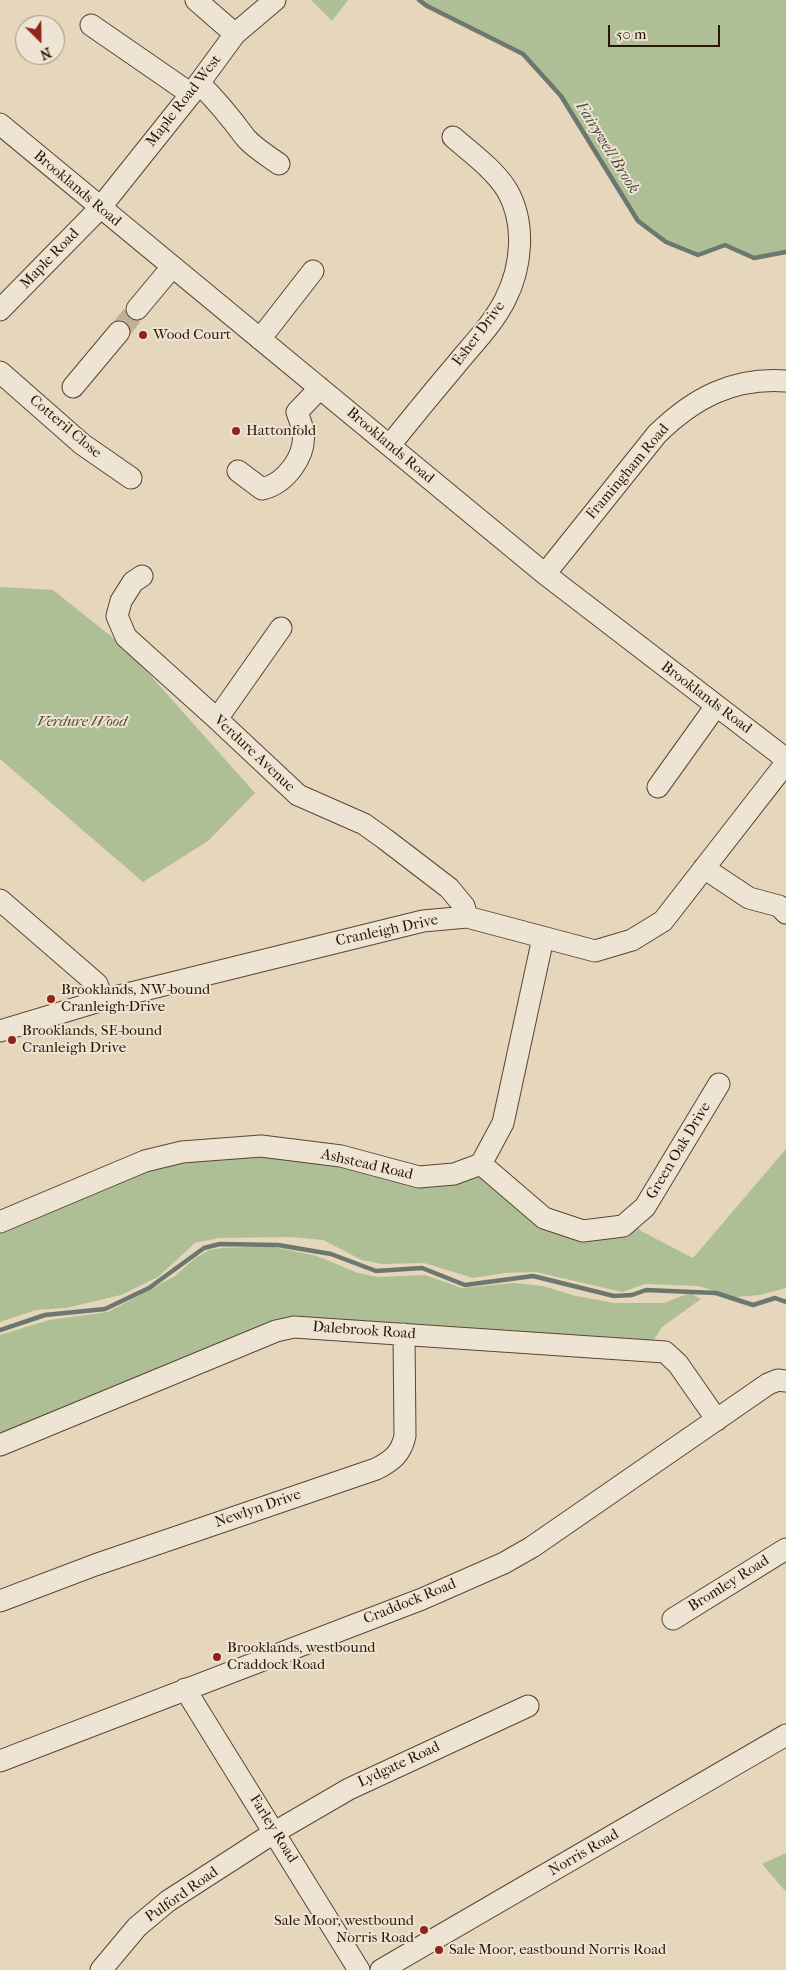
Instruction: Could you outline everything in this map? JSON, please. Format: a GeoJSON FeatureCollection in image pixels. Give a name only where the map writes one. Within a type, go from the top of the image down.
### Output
{"type":"FeatureCollection","features":[{"type":"Feature","properties":{"kind":"street"},"geometry":{"type":"LineString","coordinates":[[196,0],[235,34]]}},
{"type":"Feature","properties":{"kind":"street","name":"Maple Road West"},"geometry":{"type":"LineString","coordinates":[[100,208],[235,34],[274,0]]}},
{"type":"Feature","properties":{"kind":"street"},"geometry":{"type":"LineString","coordinates":[[91,25],[220,104],[246,138],[279,164]]}},
{"type":"Feature","properties":{"kind":"street","name":"Brooklands Road"},"geometry":{"type":"LineString","coordinates":[[0,124],[545,574],[786,759]]}},
{"type":"Feature","properties":{"kind":"street","name":"Esher Drive"},"geometry":{"type":"LineString","coordinates":[[390,445],[490,323],[505,301],[517,268],[520,242],[519,228],[509,194],[490,170],[453,137]]}},
{"type":"Feature","properties":{"kind":"street","name":"Maple Road"},"geometry":{"type":"LineString","coordinates":[[0,310],[100,208]]}},
{"type":"Feature","properties":{"kind":"street"},"geometry":{"type":"LineString","coordinates":[[137,310],[172,267]]}},
{"type":"Feature","properties":{"kind":"street"},"geometry":{"type":"LineString","coordinates":[[260,339],[313,271]]}},
{"type":"Feature","properties":{"kind":"street"},"geometry":{"type":"LineString","coordinates":[[73,387],[119,332]]}},
{"type":"Feature","properties":{"kind":"street","name":"Cotteril Close"},"geometry":{"type":"LineString","coordinates":[[0,372],[82,444],[131,478]]}},
{"type":"Feature","properties":{"kind":"street","name":"Framingham Road"},"geometry":{"type":"LineString","coordinates":[[545,574],[657,434],[676,416],[704,397],[738,384],[775,380],[786,381]]}},
{"type":"Feature","properties":{"kind":"street"},"geometry":{"type":"LineString","coordinates":[[238,471],[262,489],[279,482],[296,463],[300,454],[303,432],[297,412],[320,388]]}},
{"type":"Feature","properties":{"kind":"street","name":"Verdure Avenue"},"geometry":{"type":"LineString","coordinates":[[142,576],[133,582],[121,601],[118,616],[126,637],[298,795],[364,824],[448,888],[464,906],[467,917]]}},
{"type":"Feature","properties":{"kind":"street"},"geometry":{"type":"LineString","coordinates":[[217,719],[282,628]]}},
{"type":"Feature","properties":{"kind":"street"},"geometry":{"type":"LineString","coordinates":[[658,787],[716,706]]}},
{"type":"Feature","properties":{"kind":"street","name":"Cranleigh Drive"},"geometry":{"type":"LineString","coordinates":[[0,1031],[103,1000],[423,921],[467,917],[595,951],[632,940],[663,920],[786,763]]}},
{"type":"Feature","properties":{"kind":"street"},"geometry":{"type":"LineString","coordinates":[[704,868],[748,898],[779,906],[786,913]]}},
{"type":"Feature","properties":{"kind":"street"},"geometry":{"type":"LineString","coordinates":[[0,900],[97,984],[103,1000]]}},
{"type":"Feature","properties":{"kind":"street"},"geometry":{"type":"LineString","coordinates":[[481,1164],[504,1123],[543,938]]}},
{"type":"Feature","properties":{"kind":"street","name":"Green Oak Drive"},"geometry":{"type":"LineString","coordinates":[[481,1164],[544,1218],[583,1231],[624,1226],[645,1207],[719,1084]]}},
{"type":"Feature","properties":{"kind":"street","name":"Ashstead Road"},"geometry":{"type":"LineString","coordinates":[[0,1222],[146,1161],[182,1152],[262,1146],[340,1156],[419,1177],[454,1174],[481,1164]]}},
{"type":"Feature","properties":{"kind":"street","name":"Dalebrook Road"},"geometry":{"type":"LineString","coordinates":[[0,1445],[276,1331],[294,1327],[665,1352],[678,1364],[717,1420]]}},
{"type":"Feature","properties":{"kind":"street","name":"Newlyn Drive"},"geometry":{"type":"LineString","coordinates":[[0,1601],[95,1565],[376,1469],[388,1463],[397,1456],[402,1448],[405,1436],[404,1334]]}},
{"type":"Feature","properties":{"kind":"street","name":"Craddock Road"},"geometry":{"type":"LineString","coordinates":[[0,1761],[422,1599],[504,1563],[532,1547],[768,1384],[778,1380],[786,1381]]}},
{"type":"Feature","properties":{"kind":"street","name":"Bromley Road"},"geometry":{"type":"LineString","coordinates":[[673,1619],[786,1549]]}},
{"type":"Feature","properties":{"kind":"street","name":"Farley Road"},"geometry":{"type":"LineString","coordinates":[[185,1689],[359,1970]]}},
{"type":"Feature","properties":{"kind":"street","name":"Lydgate Road"},"geometry":{"type":"LineString","coordinates":[[275,1832],[349,1789],[528,1706]]}},
{"type":"Feature","properties":{"kind":"street","name":"Norris Road"},"geometry":{"type":"LineString","coordinates":[[381,1970],[786,1735]]}},
{"type":"Feature","properties":{"kind":"street","name":"Pulford Road"},"geometry":{"type":"LineString","coordinates":[[101,1970],[136,1927],[168,1901],[275,1832]]}},
{"type":"Feature","properties":{"kind":"green space"},"geometry":{"type":"Polygon","coordinates":[[[311,0],[348,0],[332,21],[311,0]]]}},
{"type":"Feature","properties":{"kind":"green space"},"geometry":{"type":"Polygon","coordinates":[[[419,0],[786,0],[786,252],[754,258],[725,245],[698,255],[666,242],[638,221],[561,96],[524,54],[427,6],[419,0]]]}},
{"type":"Feature","properties":{"kind":"green space","name":"Verdure Wood"},"geometry":{"type":"Polygon","coordinates":[[[0,587],[53,590],[127,649],[255,793],[208,841],[143,882],[0,759],[0,587]]]}},
{"type":"Feature","properties":{"kind":"green space"},"geometry":{"type":"Polygon","coordinates":[[[786,1149],[786,1288],[760,1295],[735,1297],[698,1286],[645,1284],[622,1292],[536,1272],[505,1273],[473,1278],[424,1263],[382,1264],[362,1260],[323,1240],[291,1237],[219,1238],[195,1243],[158,1277],[121,1295],[66,1308],[36,1310],[0,1322],[0,1230],[152,1168],[205,1159],[269,1155],[332,1163],[481,1169],[547,1226],[634,1223],[641,1231],[693,1258],[786,1149]]]}},
{"type":"Feature","properties":{"kind":"green space"},"geometry":{"type":"Polygon","coordinates":[[[269,1246],[317,1256],[358,1273],[378,1277],[425,1275],[462,1288],[514,1283],[543,1286],[576,1296],[615,1303],[664,1303],[690,1293],[701,1299],[662,1327],[652,1343],[295,1319],[0,1439],[0,1335],[49,1320],[108,1312],[175,1276],[194,1259],[209,1250],[269,1246]]]}},
{"type":"Feature","properties":{"kind":"green space"},"geometry":{"type":"Polygon","coordinates":[[[786,1853],[786,1892],[762,1864],[786,1853]]]}},
{"type":"Feature","properties":{"kind":"waterway","name":"Fairywell Brook"},"geometry":{"type":"LineString","coordinates":[[419,0],[427,6],[523,54],[561,96],[638,221],[666,242],[698,255],[725,245],[754,258],[786,252]]}},
{"type":"Feature","properties":{"kind":"waterway"},"geometry":{"type":"LineString","coordinates":[[0,1330],[45,1315],[105,1309],[149,1288],[204,1248],[220,1244],[278,1245],[331,1254],[376,1271],[422,1268],[465,1285],[533,1276],[614,1296],[632,1295],[646,1290],[716,1293],[753,1305],[775,1298],[786,1302]]}},
{"type":"Feature","properties":{"kind":"tunnel"},"geometry":{"type":"LineString","coordinates":[[119,332],[137,309]]}},
{"type":"Feature","properties":{"kind":"place","name":"Wood Court"},"geometry":{"type":"Point","coordinates":[143,335]}},
{"type":"Feature","properties":{"kind":"place","name":"Hattonfold"},"geometry":{"type":"Point","coordinates":[236,431]}},
{"type":"Feature","properties":{"kind":"place","name":"Brooklands, NW-bound Cranleigh Drive"},"geometry":{"type":"Point","coordinates":[51,999]}},
{"type":"Feature","properties":{"kind":"place","name":"Brooklands, SE-bound Cranleigh Drive"},"geometry":{"type":"Point","coordinates":[12,1040]}},
{"type":"Feature","properties":{"kind":"place","name":"Brooklands, westbound Craddock Road"},"geometry":{"type":"Point","coordinates":[217,1657]}},
{"type":"Feature","properties":{"kind":"place","name":"Sale Moor, westbound Norris Road"},"geometry":{"type":"Point","coordinates":[424,1930]}},
{"type":"Feature","properties":{"kind":"place","name":"Sale Moor, eastbound Norris Road"},"geometry":{"type":"Point","coordinates":[439,1950]}}]}
